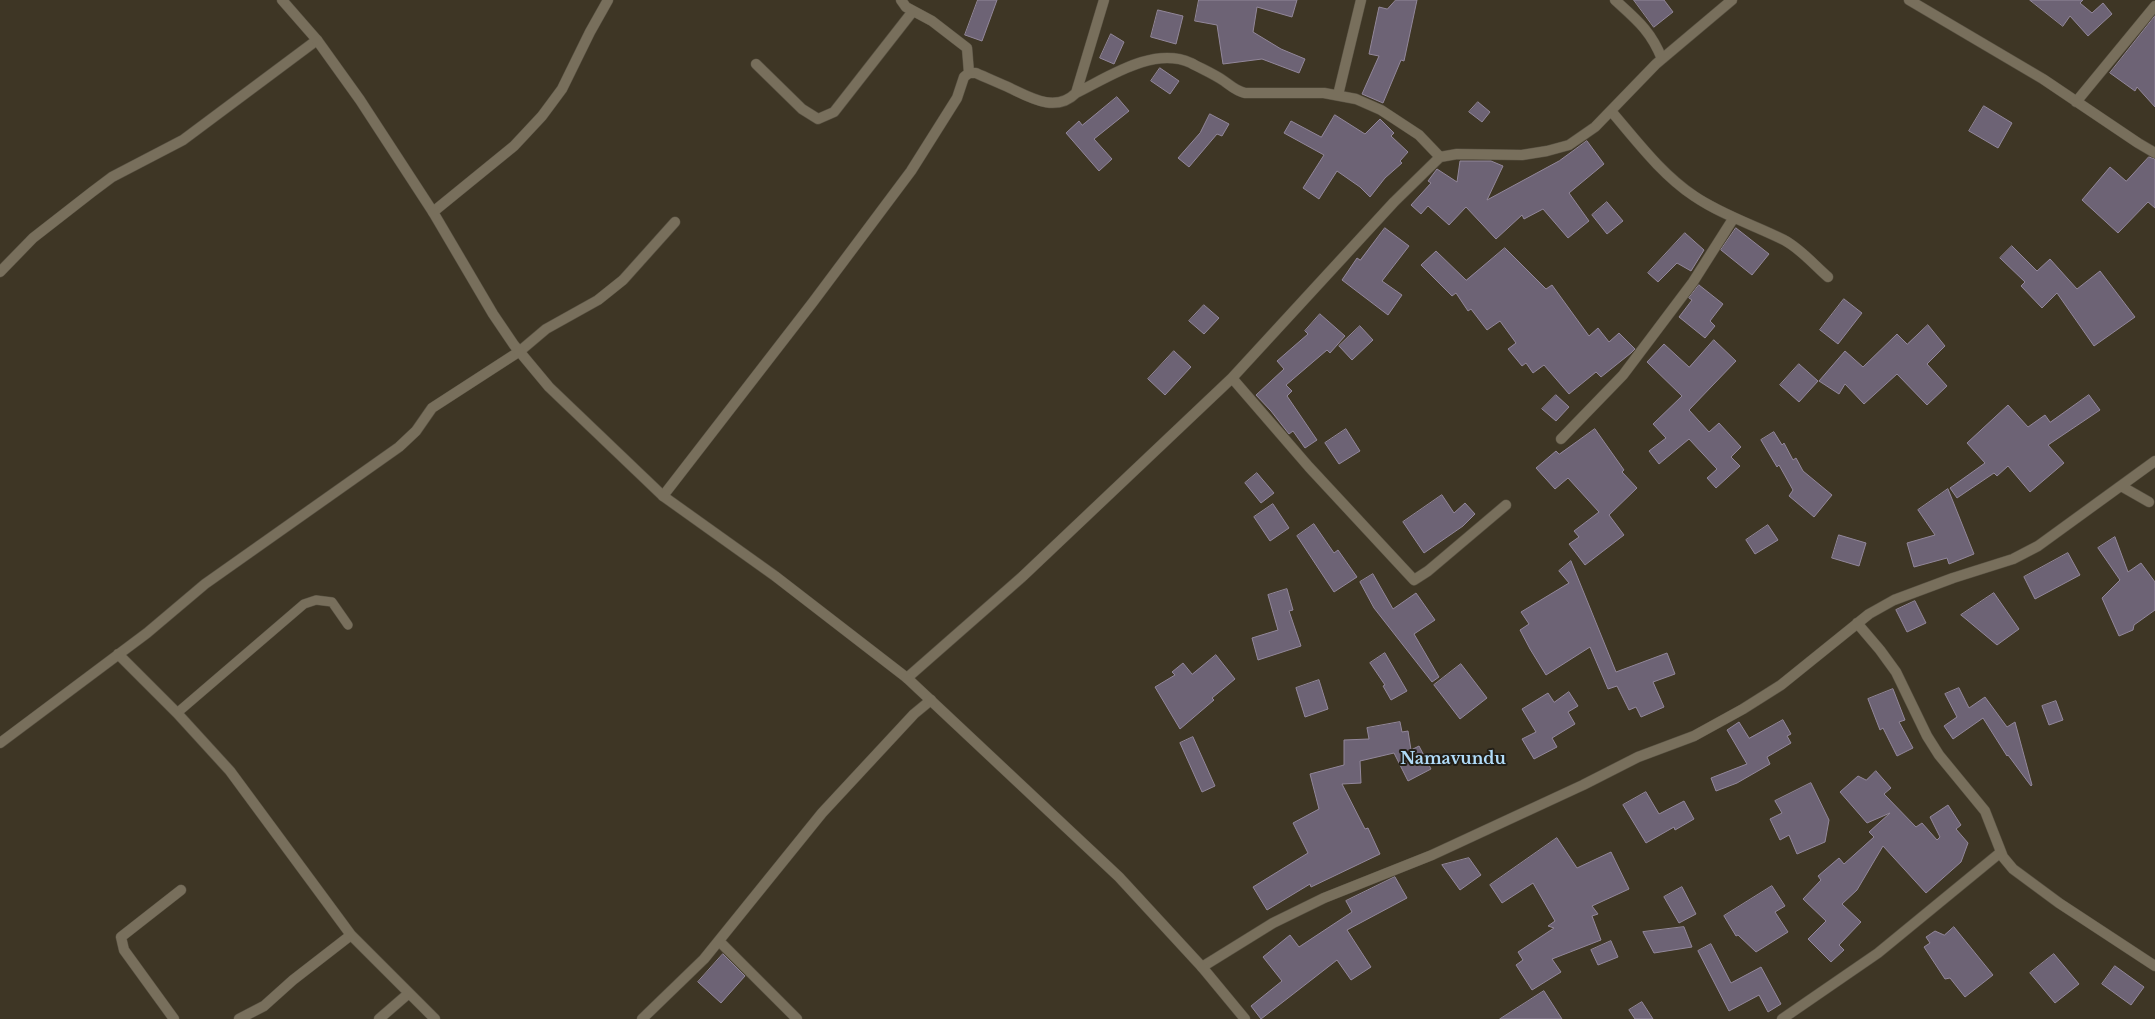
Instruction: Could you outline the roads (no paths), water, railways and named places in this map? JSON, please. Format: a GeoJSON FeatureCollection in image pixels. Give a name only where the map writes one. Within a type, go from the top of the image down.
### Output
{"type":"FeatureCollection","features":[{"type":"Feature","properties":{"kind":"street"},"geometry":{"type":"LineString","coordinates":[[282,0],[317,40],[360,100],[432,212],[493,314],[549,387],[663,496],[775,576],[907,678],[1119,877],[1202,967],[1245,1019]]}},
{"type":"Feature","properties":{"kind":"street"},"geometry":{"type":"LineString","coordinates":[[432,212],[514,146],[542,116],[562,89],[590,32],[608,0]]}},
{"type":"Feature","properties":{"kind":"street"},"geometry":{"type":"LineString","coordinates":[[901,0],[906,7],[932,21],[967,48],[969,73]]}},
{"type":"Feature","properties":{"kind":"street"},"geometry":{"type":"LineString","coordinates":[[1076,93],[1104,0]]}},
{"type":"Feature","properties":{"kind":"street"},"geometry":{"type":"LineString","coordinates":[[1338,95],[1361,0]]}},
{"type":"Feature","properties":{"kind":"street"},"geometry":{"type":"LineString","coordinates":[[1616,0],[1639,22],[1655,41],[1662,59]]}},
{"type":"Feature","properties":{"kind":"street"},"geometry":{"type":"LineString","coordinates":[[907,678],[1022,577],[1232,378],[1394,202],[1440,157],[1457,154],[1522,155],[1547,151],[1569,145],[1595,128],[1662,59],[1732,0]]}},
{"type":"Feature","properties":{"kind":"street"},"geometry":{"type":"LineString","coordinates":[[1909,0],[2043,79],[2138,143],[2155,152]]}},
{"type":"Feature","properties":{"kind":"street"},"geometry":{"type":"LineString","coordinates":[[2076,102],[2155,6]]}},
{"type":"Feature","properties":{"kind":"street"},"geometry":{"type":"LineString","coordinates":[[756,64],[802,109],[818,119],[834,112],[913,11]]}},
{"type":"Feature","properties":{"kind":"street"},"geometry":{"type":"LineString","coordinates":[[0,272],[33,238],[112,177],[182,140],[317,40]]}},
{"type":"Feature","properties":{"kind":"street"},"geometry":{"type":"LineString","coordinates":[[663,496],[808,308],[911,171],[957,98],[964,77],[969,73],[976,73],[1040,102],[1056,104],[1070,99],[1076,93],[1137,64],[1154,60],[1178,58],[1224,81],[1237,91],[1245,93],[1338,95],[1356,99],[1380,110],[1419,135],[1440,157]]}},
{"type":"Feature","properties":{"kind":"street"},"geometry":{"type":"LineString","coordinates":[[1611,111],[1658,165],[1687,190],[1733,219],[1784,241],[1796,248],[1828,277]]}},
{"type":"Feature","properties":{"kind":"street"},"geometry":{"type":"LineString","coordinates":[[1561,439],[1622,375],[1693,282],[1733,219]]}},
{"type":"Feature","properties":{"kind":"street"},"geometry":{"type":"LineString","coordinates":[[0,743],[118,654],[147,634],[205,584],[399,446],[416,431],[432,408],[520,351],[546,329],[598,300],[623,280],[676,222]]}},
{"type":"Feature","properties":{"kind":"street"},"geometry":{"type":"LineString","coordinates":[[1232,378],[1309,467],[1414,580],[1428,571],[1506,505]]}},
{"type":"Feature","properties":{"kind":"street"},"geometry":{"type":"LineString","coordinates":[[1202,967],[1274,923],[1324,898],[1432,855],[1583,785],[1638,757],[1694,736],[1744,709],[1780,685],[1869,614],[1894,600],[1953,578],[2013,559],[2038,546],[2155,461]]}},
{"type":"Feature","properties":{"kind":"street"},"geometry":{"type":"LineString","coordinates":[[2121,486],[2149,502]]}},
{"type":"Feature","properties":{"kind":"street"},"geometry":{"type":"LineString","coordinates":[[1857,623],[1896,672],[1927,736],[1939,755],[1985,811],[2001,852],[2013,869],[2060,903],[2155,966]]}},
{"type":"Feature","properties":{"kind":"street"},"geometry":{"type":"LineString","coordinates":[[118,654],[177,713],[230,771],[352,935],[435,1019]]}},
{"type":"Feature","properties":{"kind":"street"},"geometry":{"type":"LineString","coordinates":[[642,1019],[704,959],[822,813],[914,714],[931,700]]}},
{"type":"Feature","properties":{"kind":"street"},"geometry":{"type":"LineString","coordinates":[[1782,1019],[1878,953],[2001,852]]}},
{"type":"Feature","properties":{"kind":"street"},"geometry":{"type":"LineString","coordinates":[[174,1019],[124,950],[121,937],[181,890]]}},
{"type":"Feature","properties":{"kind":"street"},"geometry":{"type":"LineString","coordinates":[[239,1019],[264,1006],[293,980],[352,935]]}},
{"type":"Feature","properties":{"kind":"street"},"geometry":{"type":"LineString","coordinates":[[718,941],[797,1019]]}},
{"type":"Feature","properties":{"kind":"street"},"geometry":{"type":"LineString","coordinates":[[379,1019],[409,993]]}},
{"type":"Feature","properties":{"kind":"lane"},"geometry":{"type":"LineString","coordinates":[[177,713],[304,604],[316,600],[332,602],[348,625]]}},
{"type":"Feature","properties":{"kind":"district","name":"Namavundu"},"geometry":{"type":"Point","coordinates":[1453,759]}}]}
